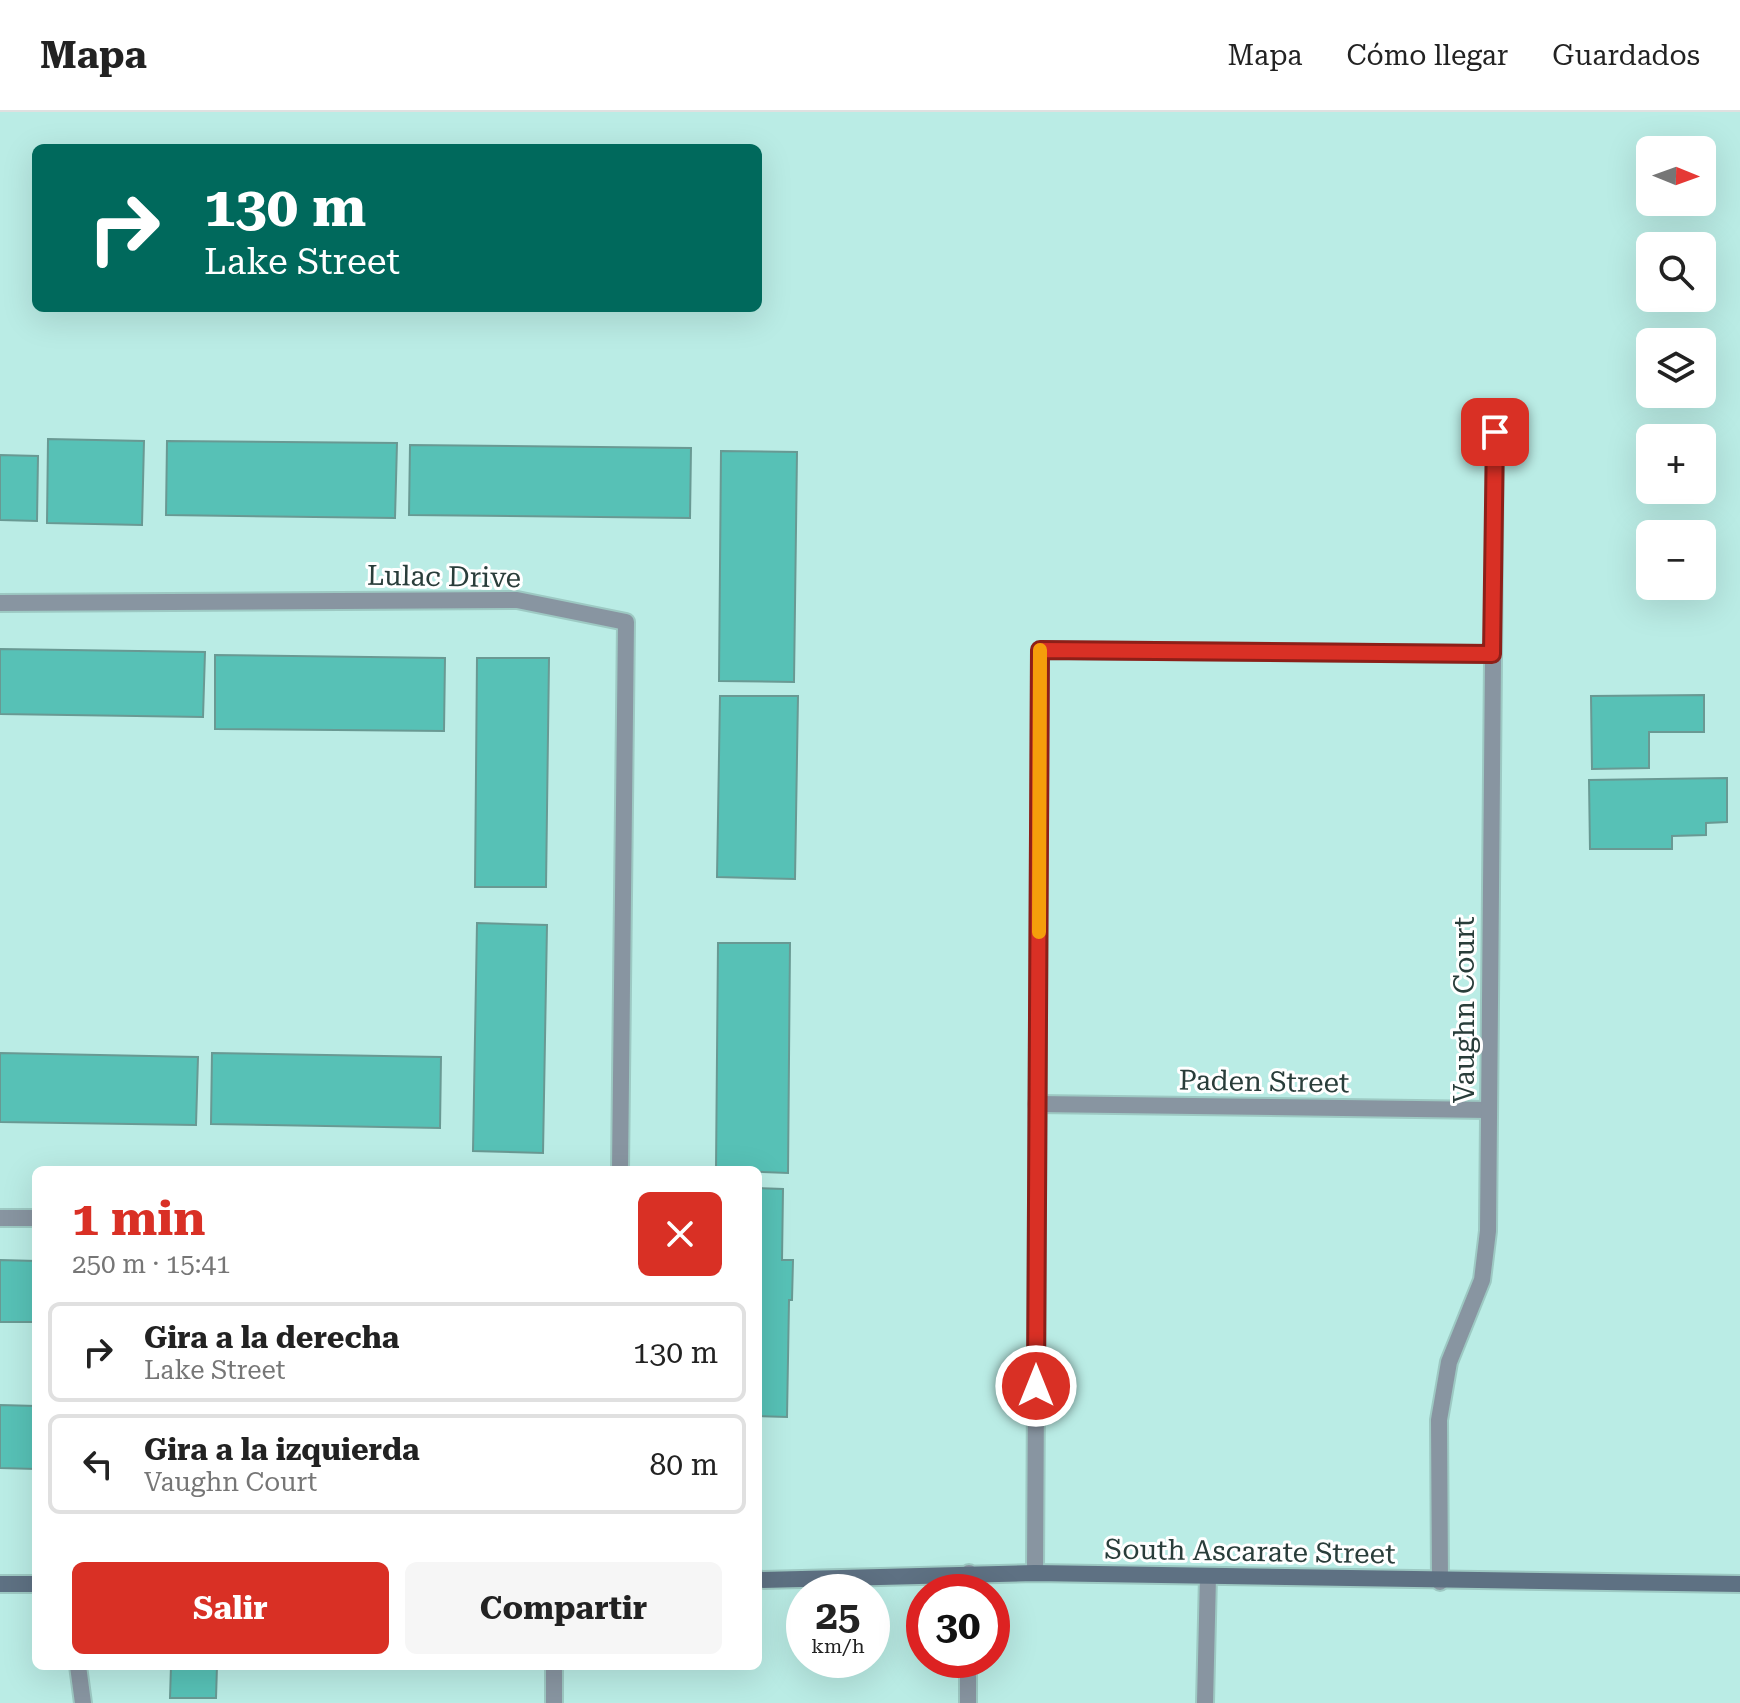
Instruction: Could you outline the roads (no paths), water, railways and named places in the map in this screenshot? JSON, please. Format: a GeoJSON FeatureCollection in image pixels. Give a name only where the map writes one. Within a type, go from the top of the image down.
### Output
{"type":"FeatureCollection","features":[{"type":"Feature","properties":{"kind":"street","name":"Vaughn Court"},"geometry":{"type":"LineString","coordinates":[[1440,1582],[1439,1420],[1449,1362],[1482,1280],[1488,1231],[1495,432]]}},
{"type":"Feature","properties":{"kind":"street","name":"Lulac Drive"},"geometry":{"type":"LineString","coordinates":[[0,603],[517,600],[626,622],[620,1166]]}},
{"type":"Feature","properties":{"kind":"street"},"geometry":{"type":"LineString","coordinates":[[1035,1573],[1040,650],[1492,654]]}},
{"type":"Feature","properties":{"kind":"street","name":"Paden Street"},"geometry":{"type":"LineString","coordinates":[[1037,1104],[1489,1110]]}},
{"type":"Feature","properties":{"kind":"street"},"geometry":{"type":"LineString","coordinates":[[0,1218],[32,1218]]}},
{"type":"Feature","properties":{"kind":"street","name":"South Ascarate Street"},"geometry":{"type":"LineString","coordinates":[[762,1580],[1035,1573],[1440,1582],[1740,1584]]}},
{"type":"Feature","properties":{"kind":"street"},"geometry":{"type":"LineString","coordinates":[[1205,1703],[1208,1576]]}},
{"type":"Feature","properties":{"kind":"street"},"geometry":{"type":"LineString","coordinates":[[0,1584],[32,1584]]}},
{"type":"Feature","properties":{"kind":"street"},"geometry":{"type":"LineString","coordinates":[[79,1670],[83,1703]]}},
{"type":"Feature","properties":{"kind":"street"},"geometry":{"type":"LineString","coordinates":[[554,1670],[554,1703]]}},
{"type":"Feature","properties":{"kind":"street"},"geometry":{"type":"LineString","coordinates":[[968,1678],[968,1703]]}}]}
